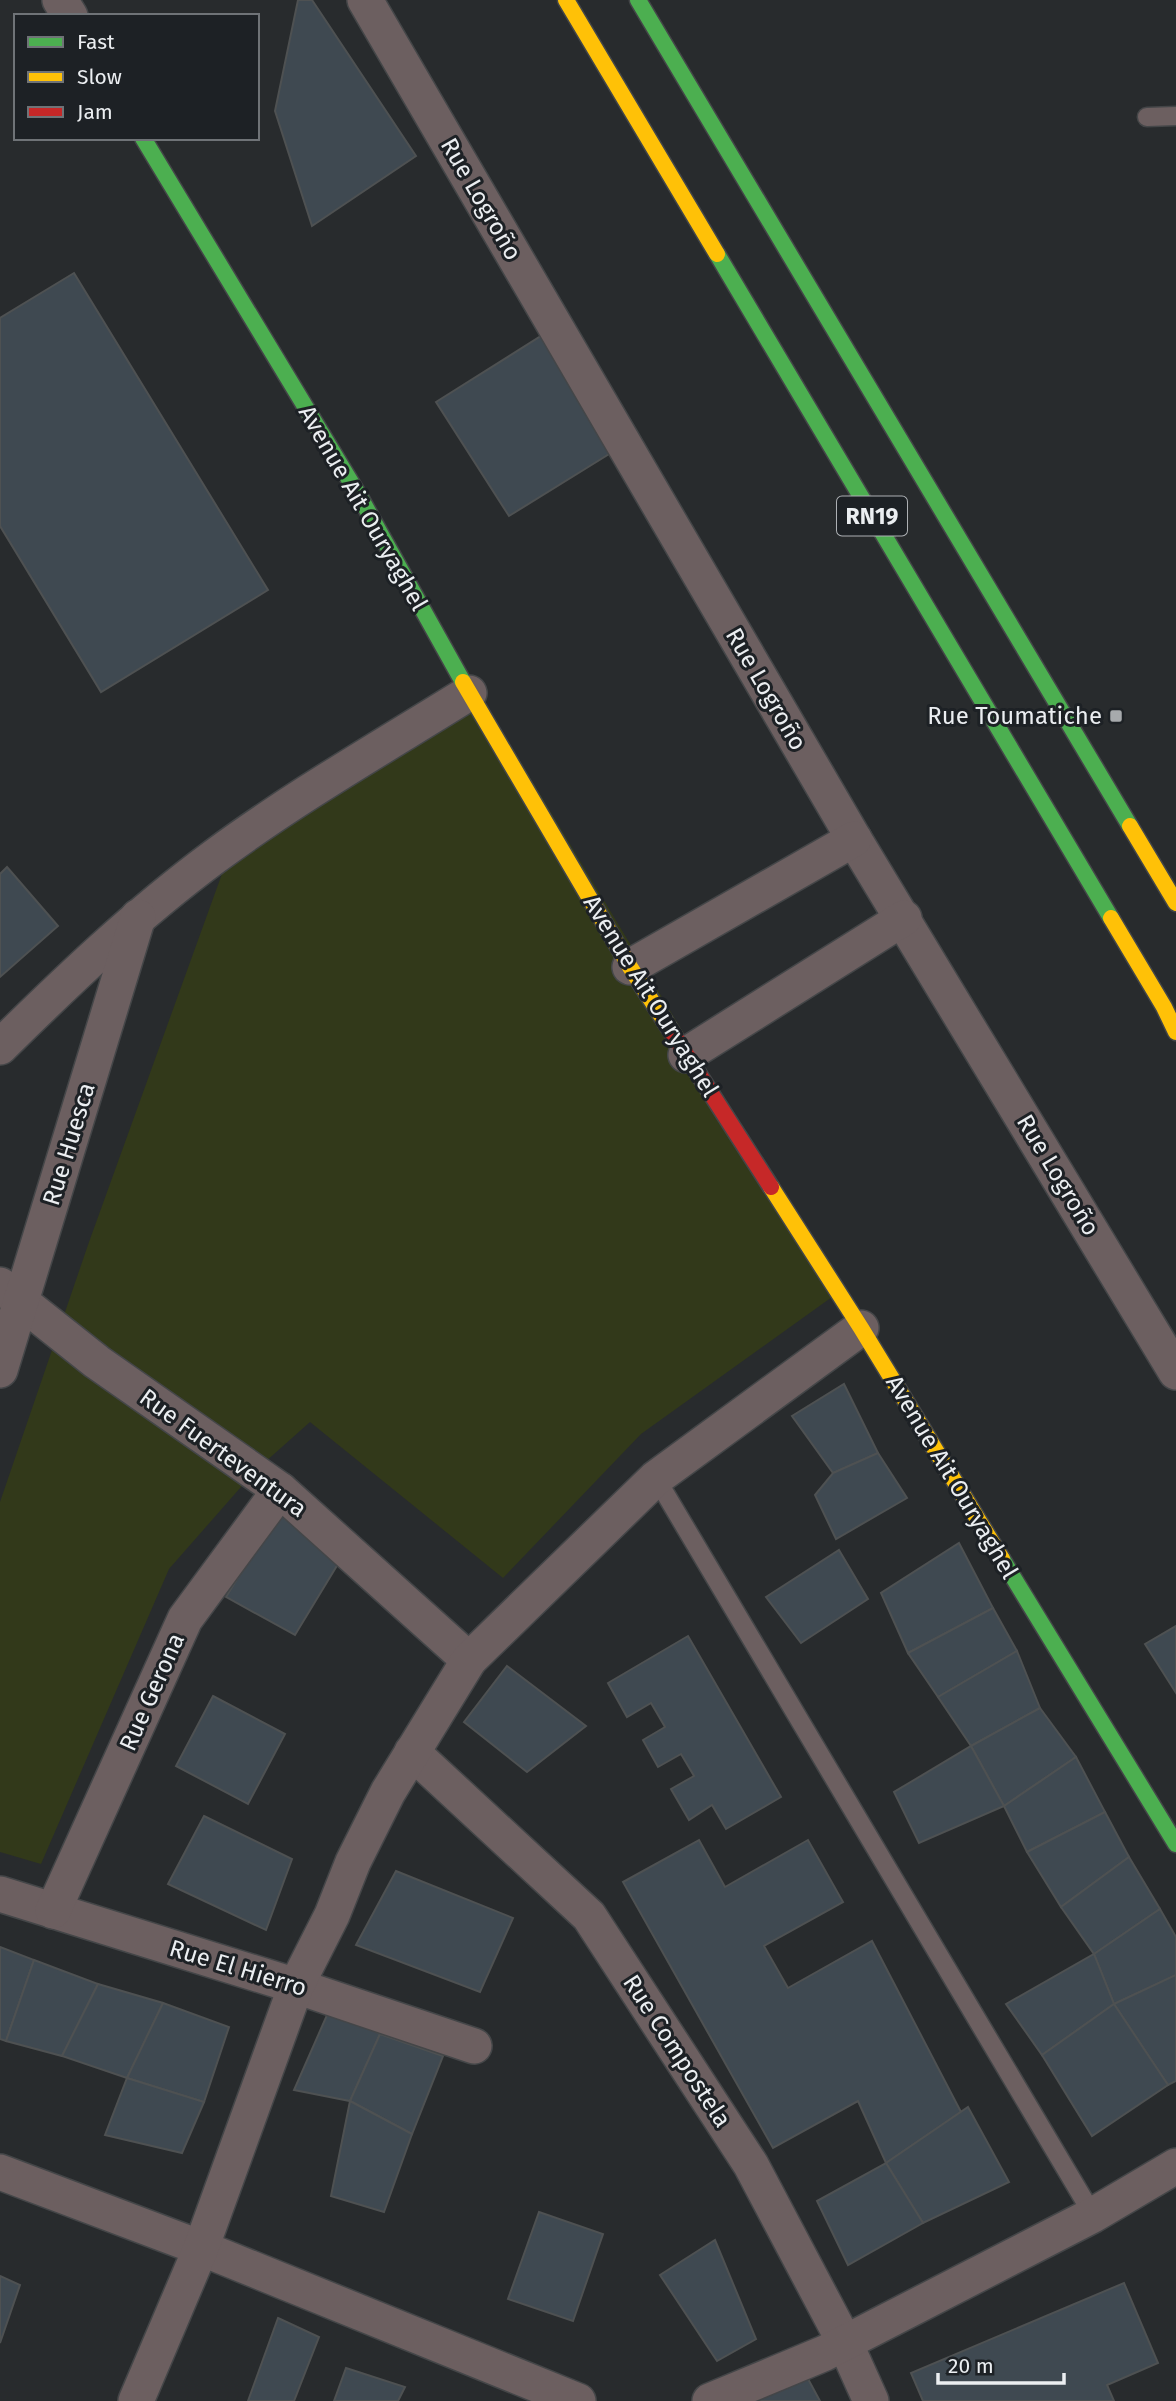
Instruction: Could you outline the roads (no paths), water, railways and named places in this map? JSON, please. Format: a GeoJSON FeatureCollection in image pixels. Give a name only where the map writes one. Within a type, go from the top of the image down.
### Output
{"type":"FeatureCollection","features":[{"type":"Feature","properties":{"kind":"main road","name":"RN19"},"geometry":{"type":"LineString","coordinates":[[566,0],[1172,1013]]}},
{"type":"Feature","properties":{"kind":"main road","name":"RN19"},"geometry":{"type":"LineString","coordinates":[[638,0],[1176,903]]}},
{"type":"Feature","properties":{"kind":"main road","name":"Avenue Ait Ouryaghel"},"geometry":{"type":"LineString","coordinates":[[145,140],[361,499],[469,693],[630,967],[861,1328],[1176,1844]]}},
{"type":"Feature","properties":{"kind":"street","name":"Rue Logroño"},"geometry":{"type":"LineString","coordinates":[[365,0],[854,839],[1176,1373]]}},
{"type":"Feature","properties":{"kind":"street"},"geometry":{"type":"LineString","coordinates":[[0,1047],[138,917],[215,856],[288,806],[469,693]]}},
{"type":"Feature","properties":{"kind":"street"},"geometry":{"type":"LineString","coordinates":[[630,967],[854,839]]}},
{"type":"Feature","properties":{"kind":"street","name":"Rue Huesca"},"geometry":{"type":"LineString","coordinates":[[0,1370],[10,1293],[138,917]]}},
{"type":"Feature","properties":{"kind":"street"},"geometry":{"type":"LineString","coordinates":[[686,1055],[904,918]]}},
{"type":"Feature","properties":{"kind":"street","name":"Rue Fuerteventura"},"geometry":{"type":"LineString","coordinates":[[10,1293],[97,1362],[280,1490],[469,1660]]}},
{"type":"Feature","properties":{"kind":"street"},"geometry":{"type":"LineString","coordinates":[[136,2401],[201,2248],[296,1986],[332,1915],[359,1850],[388,1792],[469,1660],[656,1478],[861,1328]]}},
{"type":"Feature","properties":{"kind":"street","name":"Rue Gerona"},"geometry":{"type":"LineString","coordinates":[[53,1911],[184,1619],[280,1490]]}},
{"type":"Feature","properties":{"kind":"street","name":"Rue Compostela"},"geometry":{"type":"LineString","coordinates":[[412,1752],[589,1916],[751,2165],[845,2343],[872,2401]]}},
{"type":"Feature","properties":{"kind":"street","name":"Rue El Hierro"},"geometry":{"type":"LineString","coordinates":[[0,1894],[296,1986],[474,2046]]}},
{"type":"Feature","properties":{"kind":"street"},"geometry":{"type":"LineString","coordinates":[[710,2401],[845,2343],[1093,2215],[1176,2166]]}},
{"type":"Feature","properties":{"kind":"street"},"geometry":{"type":"LineString","coordinates":[[0,2172],[201,2248],[578,2401]]}},
{"type":"Feature","properties":{"kind":"lane"},"geometry":{"type":"LineString","coordinates":[[1147,117],[1176,116]]}},
{"type":"Feature","properties":{"kind":"lane"},"geometry":{"type":"LineString","coordinates":[[656,1478],[1093,2215]]}},
{"type":"Feature","properties":{"kind":"place","name":"Rue Toumatiche"},"geometry":{"type":"Point","coordinates":[1116,716]}}]}
